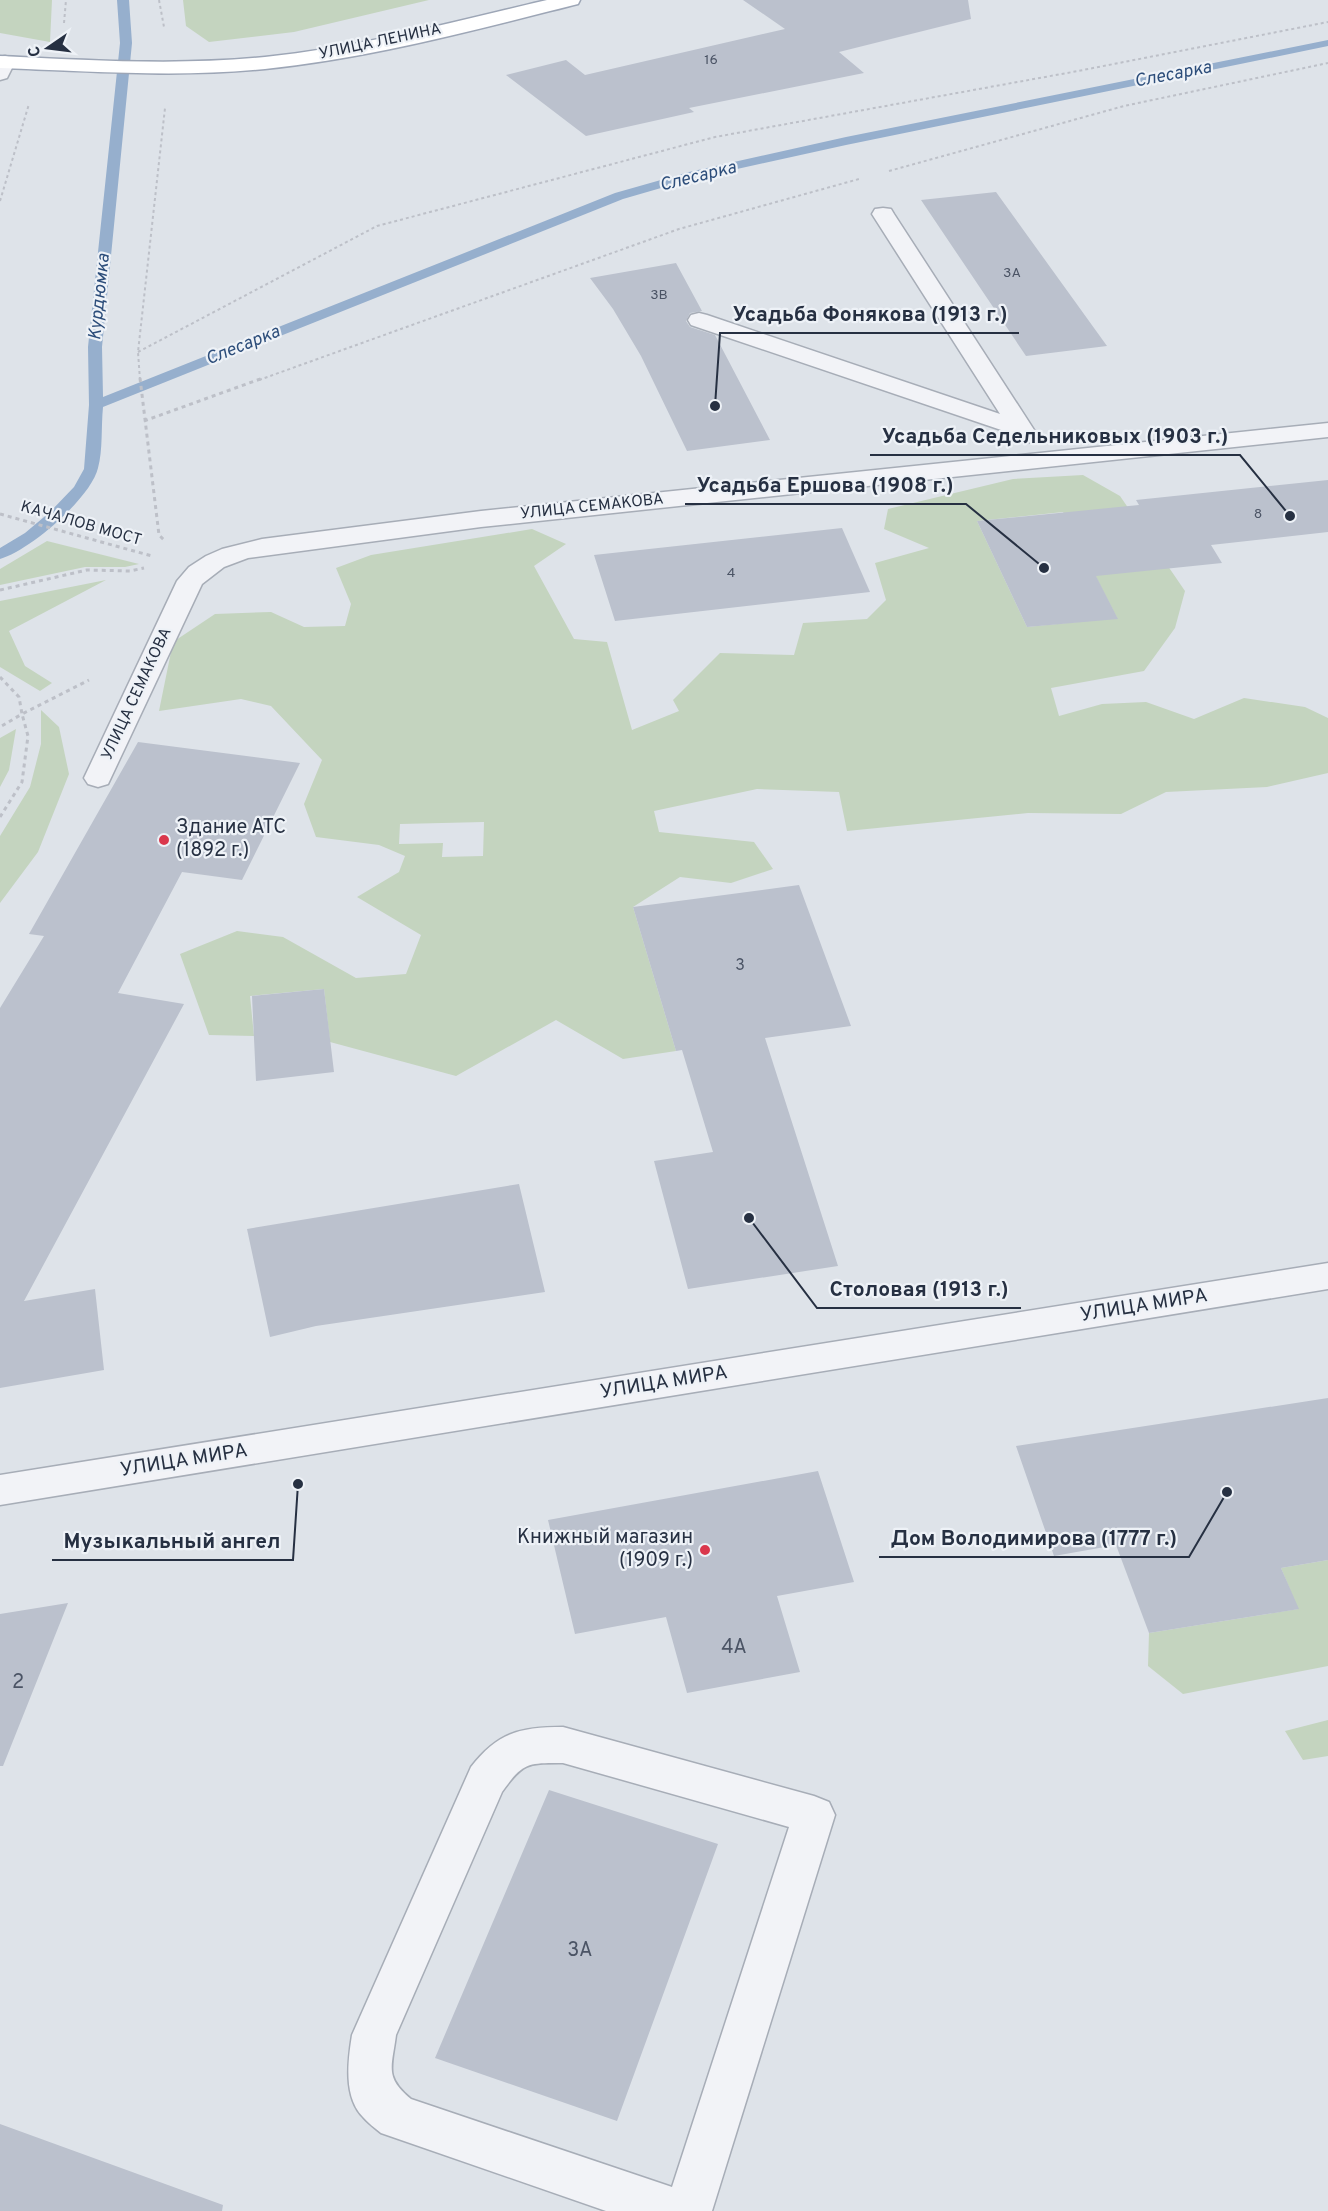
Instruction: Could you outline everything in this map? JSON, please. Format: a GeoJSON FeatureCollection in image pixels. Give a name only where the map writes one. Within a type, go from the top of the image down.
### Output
{"type":"FeatureCollection","features":[{"type":"Feature","properties":{"kind":"main road","name":"УЛИЦА ЛЕНИНА"},"geometry":{"type":"LineString","coordinates":[[2,66],[49,63],[226,66],[303,58],[571,0]]}},
{"type":"Feature","properties":{"kind":"street"},"geometry":{"type":"LineString","coordinates":[[883,214],[1042,460]]}},
{"type":"Feature","properties":{"kind":"street"},"geometry":{"type":"LineString","coordinates":[[699,320],[1021,429]]}},
{"type":"Feature","properties":{"kind":"street","name":"УЛИЦА СЕМАКОВА"},"geometry":{"type":"LineString","coordinates":[[98,778],[190,581],[207,564],[228,555],[262,547],[384,530],[1328,430]]}},
{"type":"Feature","properties":{"kind":"street","name":"УЛИЦА МИРА"},"geometry":{"type":"LineString","coordinates":[[0,1490],[1328,1276]]}},
{"type":"Feature","properties":{"kind":"street"},"geometry":{"type":"LineString","coordinates":[[675,2211],[397,2117],[377,2100],[369,2072],[374,2035],[486,1780],[502,1757],[528,1745],[563,1745],[814,1815],[688,2211]]}},
{"type":"Feature","properties":{"kind":"path"},"geometry":{"type":"LineString","coordinates":[[138,352],[377,226],[715,137],[1078,71],[1328,22]]}},
{"type":"Feature","properties":{"kind":"path"},"geometry":{"type":"LineString","coordinates":[[885,172],[1124,106],[1328,63]]}},
{"type":"Feature","properties":{"kind":"path"},"geometry":{"type":"LineString","coordinates":[[166,100],[138,352],[144,421],[159,535],[167,543]]}},
{"type":"Feature","properties":{"kind":"path"},"geometry":{"type":"LineString","coordinates":[[0,201],[30,101]]}},
{"type":"Feature","properties":{"kind":"path"},"geometry":{"type":"LineString","coordinates":[[144,421],[679,229],[862,178]]}},
{"type":"Feature","properties":{"kind":"path","name":"КАЧАЛОВ МОСТ"},"geometry":{"type":"LineString","coordinates":[[0,514],[156,557]]}},
{"type":"Feature","properties":{"kind":"path"},"geometry":{"type":"LineString","coordinates":[[0,590],[87,570],[130,571],[152,566]]}},
{"type":"Feature","properties":{"kind":"path"},"geometry":{"type":"LineString","coordinates":[[0,677],[19,697],[28,736],[22,782],[0,817]]}},
{"type":"Feature","properties":{"kind":"path"},"geometry":{"type":"LineString","coordinates":[[0,727],[22,714]]}},
{"type":"Feature","properties":{"kind":"green space"},"geometry":{"type":"Polygon","coordinates":[[[0,0],[52,0],[50,42],[0,33],[0,0]]]}},
{"type":"Feature","properties":{"kind":"green space"},"geometry":{"type":"Polygon","coordinates":[[[183,0],[429,0],[294,32],[209,42],[186,26],[183,0]]]}},
{"type":"Feature","properties":{"kind":"green space"},"geometry":{"type":"Polygon","coordinates":[[[1083,475],[1120,496],[1185,591],[1175,628],[1144,671],[1051,688],[1059,716],[1102,704],[1146,702],[1194,719],[1244,698],[1305,707],[1328,718],[1328,773],[1267,787],[1166,792],[1121,814],[1028,813],[847,831],[839,792],[757,789],[654,811],[659,832],[754,842],[773,869],[731,883],[680,877],[633,907],[676,1051],[623,1059],[556,1020],[456,1076],[330,1042],[324,989],[250,996],[254,1036],[209,1035],[180,954],[237,931],[283,937],[356,978],[406,974],[421,935],[357,897],[399,872],[405,856],[379,845],[316,837],[304,804],[322,760],[271,706],[241,699],[159,711],[173,642],[215,614],[271,612],[304,627],[345,626],[351,604],[336,568],[371,555],[532,529],[566,544],[534,566],[574,639],[607,642],[632,730],[679,711],[673,700],[720,653],[794,655],[803,623],[867,619],[886,600],[875,563],[929,548],[884,529],[888,509],[1013,479],[1083,475]],[[1063,512],[977,521],[1027,627],[1117,618],[1063,512]],[[484,822],[400,824],[399,844],[443,843],[442,857],[483,856],[484,822]]]}},
{"type":"Feature","properties":{"kind":"green space"},"geometry":{"type":"Polygon","coordinates":[[[47,541],[139,564],[125,567],[85,567],[0,585],[0,569],[47,541]]]}},
{"type":"Feature","properties":{"kind":"green space"},"geometry":{"type":"Polygon","coordinates":[[[106,580],[9,631],[25,666],[52,683],[40,691],[0,667],[0,601],[106,580]]]}},
{"type":"Feature","properties":{"kind":"green space"},"geometry":{"type":"Polygon","coordinates":[[[41,710],[59,727],[69,774],[38,852],[0,903],[0,836],[30,787],[41,744],[41,710]]]}},
{"type":"Feature","properties":{"kind":"green space"},"geometry":{"type":"Polygon","coordinates":[[[16,729],[9,770],[0,787],[0,738],[16,729]]]}},
{"type":"Feature","properties":{"kind":"green space"},"geometry":{"type":"Polygon","coordinates":[[[1328,1560],[1328,1666],[1183,1694],[1148,1666],[1149,1633],[1298,1609],[1281,1568],[1328,1560]]]}},
{"type":"Feature","properties":{"kind":"green space"},"geometry":{"type":"Polygon","coordinates":[[[1328,1720],[1328,1756],[1303,1760],[1285,1731],[1328,1720]]]}},
{"type":"Feature","properties":{"kind":"building"},"geometry":{"type":"Polygon","coordinates":[[[743,0],[968,0],[971,19],[839,52],[864,73],[689,108],[694,112],[586,136],[506,75],[566,60],[585,75],[785,29],[743,0]]]}},
{"type":"Feature","properties":{"kind":"building"},"geometry":{"type":"Polygon","coordinates":[[[996,192],[1107,346],[1026,356],[921,200],[996,192]]]}},
{"type":"Feature","properties":{"kind":"building"},"geometry":{"type":"Polygon","coordinates":[[[676,263],[702,311],[690,313],[686,321],[690,327],[715,335],[770,440],[687,451],[641,356],[613,309],[590,278],[676,263]]]}},
{"type":"Feature","properties":{"kind":"building"},"geometry":{"type":"Polygon","coordinates":[[[1328,480],[1328,532],[1211,545],[1222,563],[1096,576],[1118,619],[1027,627],[977,521],[1139,505],[1136,500],[1328,480]]]}},
{"type":"Feature","properties":{"kind":"building"},"geometry":{"type":"Polygon","coordinates":[[[842,528],[870,592],[615,621],[594,555],[842,528]]]}},
{"type":"Feature","properties":{"kind":"building"},"geometry":{"type":"Polygon","coordinates":[[[138,742],[300,763],[242,880],[182,872],[118,993],[184,1004],[24,1301],[95,1289],[104,1370],[0,1388],[0,1008],[44,936],[29,934],[138,742]]]}},
{"type":"Feature","properties":{"kind":"building"},"geometry":{"type":"Polygon","coordinates":[[[799,885],[851,1026],[765,1038],[838,1266],[688,1289],[654,1161],[713,1152],[682,1050],[676,1051],[633,907],[799,885]]]}},
{"type":"Feature","properties":{"kind":"building"},"geometry":{"type":"Polygon","coordinates":[[[324,989],[334,1072],[256,1081],[252,996],[324,989]]]}},
{"type":"Feature","properties":{"kind":"building"},"geometry":{"type":"Polygon","coordinates":[[[519,1184],[545,1292],[316,1326],[270,1337],[247,1229],[519,1184]]]}},
{"type":"Feature","properties":{"kind":"building"},"geometry":{"type":"Polygon","coordinates":[[[1328,1398],[1328,1560],[1281,1568],[1299,1609],[1149,1633],[1116,1545],[1054,1556],[1016,1446],[1328,1398]]]}},
{"type":"Feature","properties":{"kind":"building"},"geometry":{"type":"Polygon","coordinates":[[[818,1471],[854,1582],[777,1596],[800,1672],[687,1693],[666,1617],[575,1634],[548,1520],[818,1471]]]}},
{"type":"Feature","properties":{"kind":"building"},"geometry":{"type":"Polygon","coordinates":[[[68,1603],[3,1766],[0,1766],[0,1614],[68,1603]]]}},
{"type":"Feature","properties":{"kind":"building"},"geometry":{"type":"Polygon","coordinates":[[[549,1790],[718,1844],[617,2121],[435,2058],[549,1790]]]}},
{"type":"Feature","properties":{"kind":"building"},"geometry":{"type":"Polygon","coordinates":[[[0,2124],[223,2205],[222,2211],[0,2211],[0,2124]]]}},
{"type":"Feature","properties":{"kind":"waterway","name":"Курдюмка"},"geometry":{"type":"LineString","coordinates":[[96,405],[95,347],[126,43],[123,0]]}},
{"type":"Feature","properties":{"kind":"waterway","name":"Слесарка"},"geometry":{"type":"LineString","coordinates":[[96,405],[619,196],[689,176],[846,141],[1328,43]]}},
{"type":"Feature","properties":{"kind":"waterway","name":"Курдюмка"},"geometry":{"type":"LineString","coordinates":[[0,554],[30,536],[55,515],[80,489],[91,469],[96,405]]}},
{"type":"Feature","properties":{"kind":"place","name":"Усадьба Фонякова (1913 г.)"},"geometry":{"type":"Point","coordinates":[715,406]}},
{"type":"Feature","properties":{"kind":"place","name":"Усадьба Седельниковых (1903 г.)"},"geometry":{"type":"Point","coordinates":[1290,516]}},
{"type":"Feature","properties":{"kind":"place","name":"Усадьба Ершова (1908 г.)"},"geometry":{"type":"Point","coordinates":[1044,568]}},
{"type":"Feature","properties":{"kind":"place","name":"Здание АТС (1892 г.)"},"geometry":{"type":"Point","coordinates":[164,840]}},
{"type":"Feature","properties":{"kind":"place","name":"Столовая (1913 г.)"},"geometry":{"type":"Point","coordinates":[749,1218]}},
{"type":"Feature","properties":{"kind":"place","name":"Музыкальный ангел"},"geometry":{"type":"Point","coordinates":[298,1484]}},
{"type":"Feature","properties":{"kind":"place","name":"Дом Володимирова (1777 г.)"},"geometry":{"type":"Point","coordinates":[1227,1492]}},
{"type":"Feature","properties":{"kind":"place","name":"Книжный магазин (1909 г.)"},"geometry":{"type":"Point","coordinates":[705,1550]}}]}
